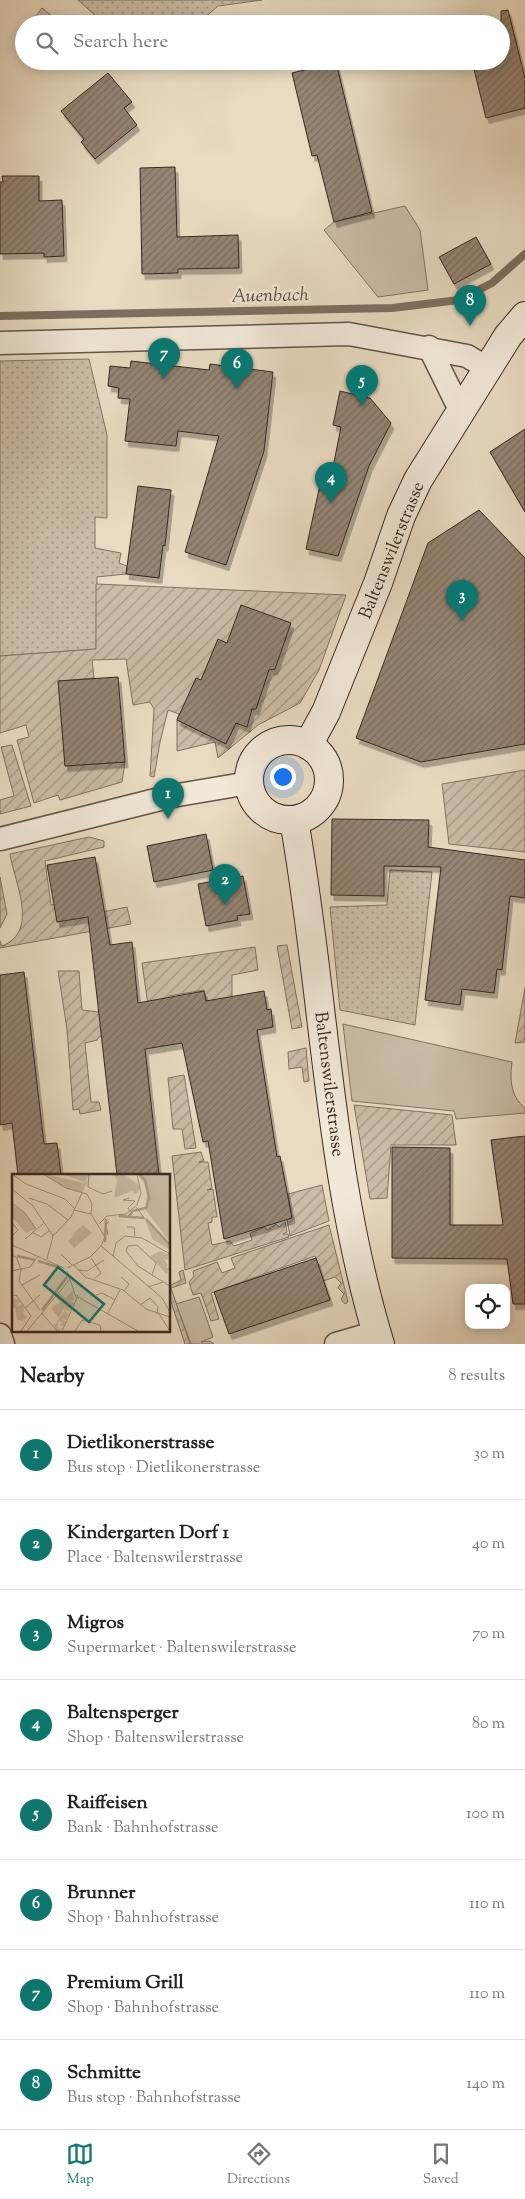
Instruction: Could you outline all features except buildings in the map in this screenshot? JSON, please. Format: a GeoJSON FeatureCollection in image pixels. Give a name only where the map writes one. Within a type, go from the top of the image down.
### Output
{"type":"FeatureCollection","features":[{"type":"Feature","properties":{"kind":"main road","name":"Baltenswilerstrasse"},"geometry":{"type":"LineString","coordinates":[[308,745],[326,712],[401,516],[418,480],[487,368],[508,336],[525,316]]}},
{"type":"Feature","properties":{"kind":"main road"},"geometry":{"type":"LineString","coordinates":[[296,741],[308,745],[326,763],[329,776],[324,800],[316,810],[306,817],[294,820],[273,817],[264,811],[252,794],[249,783],[250,771],[254,760],[262,750],[273,744],[296,741]]}},
{"type":"Feature","properties":{"kind":"main road","name":"Baltenswilerstrasse"},"geometry":{"type":"LineString","coordinates":[[294,820],[308,900],[331,1111],[346,1200],[378,1338]]}},
{"type":"Feature","properties":{"kind":"street"},"geometry":{"type":"LineString","coordinates":[[0,343],[336,334],[380,338],[466,356],[487,368]]}},
{"type":"Feature","properties":{"kind":"street"},"geometry":{"type":"LineString","coordinates":[[429,348],[460,410]]}},
{"type":"Feature","properties":{"kind":"street"},"geometry":{"type":"LineString","coordinates":[[0,839],[172,796],[249,783]]}},
{"type":"Feature","properties":{"kind":"street"},"geometry":{"type":"LineString","coordinates":[[0,1335],[4,1344]]}},
{"type":"Feature","properties":{"kind":"street"},"geometry":{"type":"LineString","coordinates":[[336,1344],[378,1338]]}},
{"type":"Feature","properties":{"kind":"shaded area"},"geometry":{"type":"Polygon","coordinates":[[[78,0],[262,0],[218,6],[208,15],[95,15],[78,0]]]}},
{"type":"Feature","properties":{"kind":"shaded area"},"geometry":{"type":"Polygon","coordinates":[[[42,8],[51,15],[37,15],[42,8]]]}},
{"type":"Feature","properties":{"kind":"shaded area"},"geometry":{"type":"Polygon","coordinates":[[[405,206],[420,230],[428,290],[378,297],[324,230],[334,222],[405,206]]]}},
{"type":"Feature","properties":{"kind":"shaded area"},"geometry":{"type":"Polygon","coordinates":[[[89,359],[107,435],[107,518],[95,517],[95,548],[121,553],[119,563],[127,566],[126,574],[97,577],[96,649],[0,656],[0,361],[89,359]]]}},
{"type":"Feature","properties":{"kind":"shaded area"},"geometry":{"type":"Polygon","coordinates":[[[96,584],[346,595],[319,670],[300,703],[258,725],[218,758],[215,742],[177,751],[177,720],[179,714],[168,710],[154,777],[150,776],[154,709],[150,702],[133,705],[126,659],[92,660],[94,678],[59,681],[65,766],[125,762],[122,782],[60,800],[58,795],[34,803],[17,740],[29,737],[26,725],[0,733],[0,656],[96,649],[96,584]]]}},
{"type":"Feature","properties":{"kind":"shaded area"},"geometry":{"type":"Polygon","coordinates":[[[12,745],[31,806],[0,814],[0,800],[14,796],[1,747],[12,745]]]}},
{"type":"Feature","properties":{"kind":"shaded area"},"geometry":{"type":"Polygon","coordinates":[[[525,770],[525,852],[449,844],[442,784],[525,770]]]}},
{"type":"Feature","properties":{"kind":"shaded area"},"geometry":{"type":"Polygon","coordinates":[[[89,837],[104,841],[104,847],[45,861],[51,905],[60,904],[63,920],[127,907],[131,924],[0,948],[0,941],[2,946],[13,939],[20,929],[22,918],[22,905],[10,854],[89,837]]]}},
{"type":"Feature","properties":{"kind":"shaded area"},"geometry":{"type":"Polygon","coordinates":[[[390,870],[432,872],[415,1025],[340,1010],[330,907],[387,905],[390,870]]]}},
{"type":"Feature","properties":{"kind":"shaded area"},"geometry":{"type":"Polygon","coordinates":[[[0,877],[7,914],[0,928],[0,877]]]}},
{"type":"Feature","properties":{"kind":"shaded area"},"geometry":{"type":"Polygon","coordinates":[[[287,945],[302,1027],[292,1029],[277,946],[287,945]]]}},
{"type":"Feature","properties":{"kind":"shaded area"},"geometry":{"type":"Polygon","coordinates":[[[255,947],[258,970],[232,975],[232,1000],[211,1027],[204,990],[169,996],[171,1016],[150,1019],[142,963],[255,947]]]}},
{"type":"Feature","properties":{"kind":"shaded area"},"geometry":{"type":"Polygon","coordinates":[[[58,971],[79,971],[82,1010],[107,1013],[110,1034],[85,1043],[91,1102],[99,1102],[101,1110],[80,1114],[79,1109],[73,1110],[67,1029],[58,971]]]}},
{"type":"Feature","properties":{"kind":"shaded area"},"geometry":{"type":"Polygon","coordinates":[[[525,988],[525,1042],[515,1043],[525,988]]]}},
{"type":"Feature","properties":{"kind":"shaded area"},"geometry":{"type":"Polygon","coordinates":[[[343,1024],[512,1062],[512,1087],[516,1098],[525,1108],[525,1113],[456,1119],[454,1111],[352,1101],[343,1024]]]}},
{"type":"Feature","properties":{"kind":"shaded area"},"geometry":{"type":"Polygon","coordinates":[[[306,1048],[309,1081],[304,1082],[302,1067],[289,1069],[288,1052],[306,1048]]]}},
{"type":"Feature","properties":{"kind":"shaded area"},"geometry":{"type":"Polygon","coordinates":[[[184,1075],[196,1148],[185,1149],[182,1129],[173,1129],[168,1078],[184,1075]]]}},
{"type":"Feature","properties":{"kind":"shaded area"},"geometry":{"type":"Polygon","coordinates":[[[354,1105],[452,1115],[456,1145],[391,1145],[387,1198],[370,1199],[354,1105]]]}},
{"type":"Feature","properties":{"kind":"shaded area"},"geometry":{"type":"Polygon","coordinates":[[[201,1152],[204,1161],[199,1162],[208,1162],[212,1188],[207,1190],[213,1189],[217,1217],[212,1217],[212,1222],[208,1223],[212,1245],[230,1241],[234,1246],[252,1240],[250,1233],[265,1227],[267,1230],[276,1224],[279,1227],[285,1222],[287,1232],[283,1234],[288,1234],[289,1237],[185,1270],[172,1156],[201,1152]]]}},
{"type":"Feature","properties":{"kind":"shaded area"},"geometry":{"type":"Polygon","coordinates":[[[322,1185],[329,1221],[290,1236],[287,1220],[292,1217],[288,1194],[322,1185]]]}},
{"type":"Feature","properties":{"kind":"shaded area"},"geometry":{"type":"Polygon","coordinates":[[[329,1225],[348,1302],[345,1304],[341,1299],[344,1294],[338,1288],[341,1283],[335,1277],[323,1281],[315,1256],[211,1293],[219,1319],[211,1321],[201,1293],[193,1295],[189,1282],[194,1276],[193,1271],[217,1262],[222,1273],[235,1268],[231,1258],[329,1225]]]}},
{"type":"Feature","properties":{"kind":"shaded area"},"geometry":{"type":"Polygon","coordinates":[[[183,1270],[186,1283],[171,1288],[190,1344],[185,1344],[170,1299],[170,1286],[181,1280],[179,1272],[183,1270]]]}},
{"type":"Feature","properties":{"kind":"shaded area"},"geometry":{"type":"Polygon","coordinates":[[[199,1297],[213,1337],[201,1342],[210,1341],[214,1344],[191,1344],[176,1304],[199,1297]]]}},
{"type":"Feature","properties":{"kind":"waterway","name":"Auenbach"},"geometry":{"type":"LineString","coordinates":[[0,316],[392,308],[459,300],[492,283],[525,254]]}},
{"type":"Feature","properties":{"kind":"place","name":"Schmitte"},"geometry":{"type":"Point","coordinates":[470,326]}},
{"type":"Feature","properties":{"kind":"place","name":"Premium Grill"},"geometry":{"type":"Point","coordinates":[164,379]}},
{"type":"Feature","properties":{"kind":"place","name":"Brunner"},"geometry":{"type":"Point","coordinates":[237,389]}},
{"type":"Feature","properties":{"kind":"place","name":"Raiffeisen"},"geometry":{"type":"Point","coordinates":[362,406]}},
{"type":"Feature","properties":{"kind":"place","name":"Baltensperger"},"geometry":{"type":"Point","coordinates":[331,503]}},
{"type":"Feature","properties":{"kind":"place","name":"Migros"},"geometry":{"type":"Point","coordinates":[462,621]}},
{"type":"Feature","properties":{"kind":"place","name":"Dietlikonerstrasse"},"geometry":{"type":"Point","coordinates":[168,819]}},
{"type":"Feature","properties":{"kind":"place","name":"Kindergarten Dorf 1"},"geometry":{"type":"Point","coordinates":[225,905]}}]}
